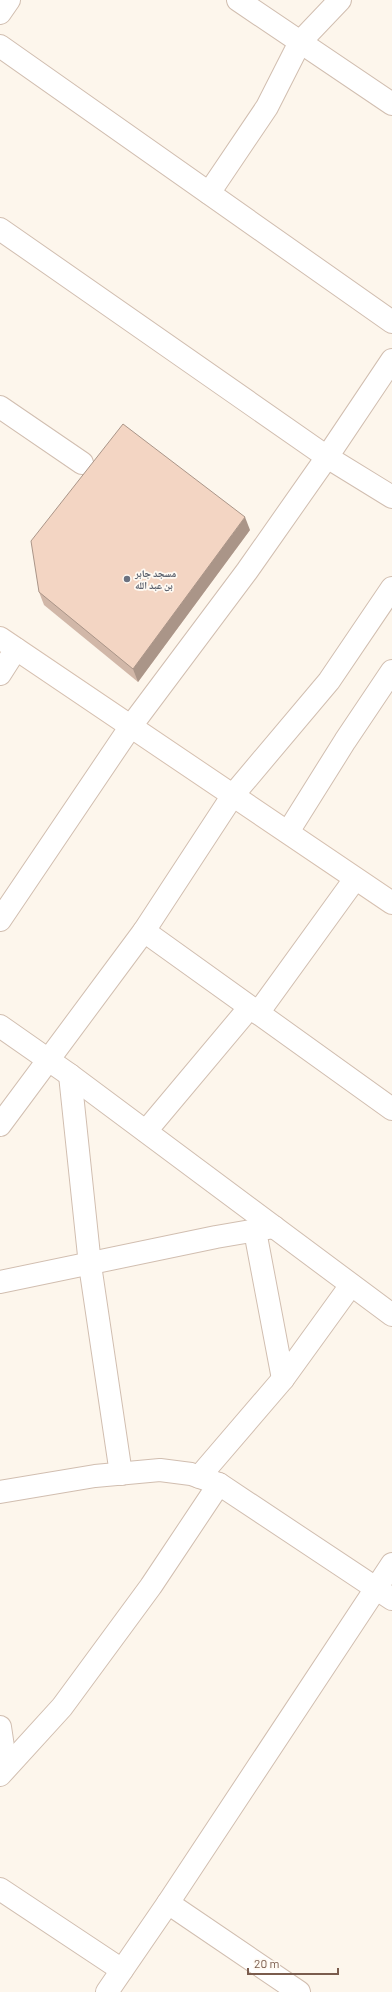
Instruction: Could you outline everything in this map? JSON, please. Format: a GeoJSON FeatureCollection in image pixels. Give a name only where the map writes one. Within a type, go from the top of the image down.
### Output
{"type":"FeatureCollection","features":[{"type":"Feature","properties":{"kind":"street"},"geometry":{"type":"LineString","coordinates":[[0,13],[9,0]]}},
{"type":"Feature","properties":{"kind":"street"},"geometry":{"type":"LineString","coordinates":[[238,0],[392,104]]}},
{"type":"Feature","properties":{"kind":"street"},"geometry":{"type":"LineString","coordinates":[[209,193],[267,107],[300,42],[340,0]]}},
{"type":"Feature","properties":{"kind":"street"},"geometry":{"type":"LineString","coordinates":[[0,46],[392,322]]}},
{"type":"Feature","properties":{"kind":"street"},"geometry":{"type":"LineString","coordinates":[[0,229],[327,457],[392,497]]}},
{"type":"Feature","properties":{"kind":"street"},"geometry":{"type":"LineString","coordinates":[[0,920],[130,726],[248,571],[392,360]]}},
{"type":"Feature","properties":{"kind":"street"},"geometry":{"type":"LineString","coordinates":[[0,407],[82,463]]}},
{"type":"Feature","properties":{"kind":"street"},"geometry":{"type":"LineString","coordinates":[[0,1125],[144,930],[233,795],[329,681],[392,588]]}},
{"type":"Feature","properties":{"kind":"street"},"geometry":{"type":"LineString","coordinates":[[0,674],[8,644],[392,903]]}},
{"type":"Feature","properties":{"kind":"street"},"geometry":{"type":"LineString","coordinates":[[288,832],[390,678]]}},
{"type":"Feature","properties":{"kind":"street"},"geometry":{"type":"LineString","coordinates":[[146,1131],[254,1010],[355,879]]}},
{"type":"Feature","properties":{"kind":"street"},"geometry":{"type":"LineString","coordinates":[[144,930],[392,1109]]}},
{"type":"Feature","properties":{"kind":"street"},"geometry":{"type":"LineString","coordinates":[[0,1026],[48,1059],[146,1131],[265,1229],[351,1285],[392,1315]]}},
{"type":"Feature","properties":{"kind":"street"},"geometry":{"type":"LineString","coordinates":[[70,1075],[90,1264],[121,1474]]}},
{"type":"Feature","properties":{"kind":"street"},"geometry":{"type":"LineString","coordinates":[[0,1282],[216,1237],[265,1229]]}},
{"type":"Feature","properties":{"kind":"street"},"geometry":{"type":"LineString","coordinates":[[265,1229],[283,1379]]}},
{"type":"Feature","properties":{"kind":"street"},"geometry":{"type":"LineString","coordinates":[[199,1477],[283,1379],[351,1285]]}},
{"type":"Feature","properties":{"kind":"street"},"geometry":{"type":"LineString","coordinates":[[0,1492],[95,1476],[160,1470],[199,1477],[220,1484],[383,1594]]}},
{"type":"Feature","properties":{"kind":"street"},"geometry":{"type":"LineString","coordinates":[[3,1771],[62,1707],[151,1586],[220,1484]]}},
{"type":"Feature","properties":{"kind":"street"},"geometry":{"type":"LineString","coordinates":[[107,1992],[383,1594],[392,1564]]}},
{"type":"Feature","properties":{"kind":"street"},"geometry":{"type":"LineString","coordinates":[[0,1727],[3,1771]]}},
{"type":"Feature","properties":{"kind":"street"},"geometry":{"type":"LineString","coordinates":[[0,1889],[122,1970]]}},
{"type":"Feature","properties":{"kind":"street"},"geometry":{"type":"LineString","coordinates":[[168,1903],[299,1992]]}},
{"type":"Feature","properties":{"kind":"building","name":"مسجد جابر بن عبد الله"},"geometry":{"type":"Polygon","coordinates":[[[123,424],[245,517],[133,669],[39,592],[31,541],[123,424]]]}},
{"type":"Feature","properties":{"kind":"place","name":"مسجد جابر بن عبد الله"},"geometry":{"type":"Point","coordinates":[127,579]}}]}
